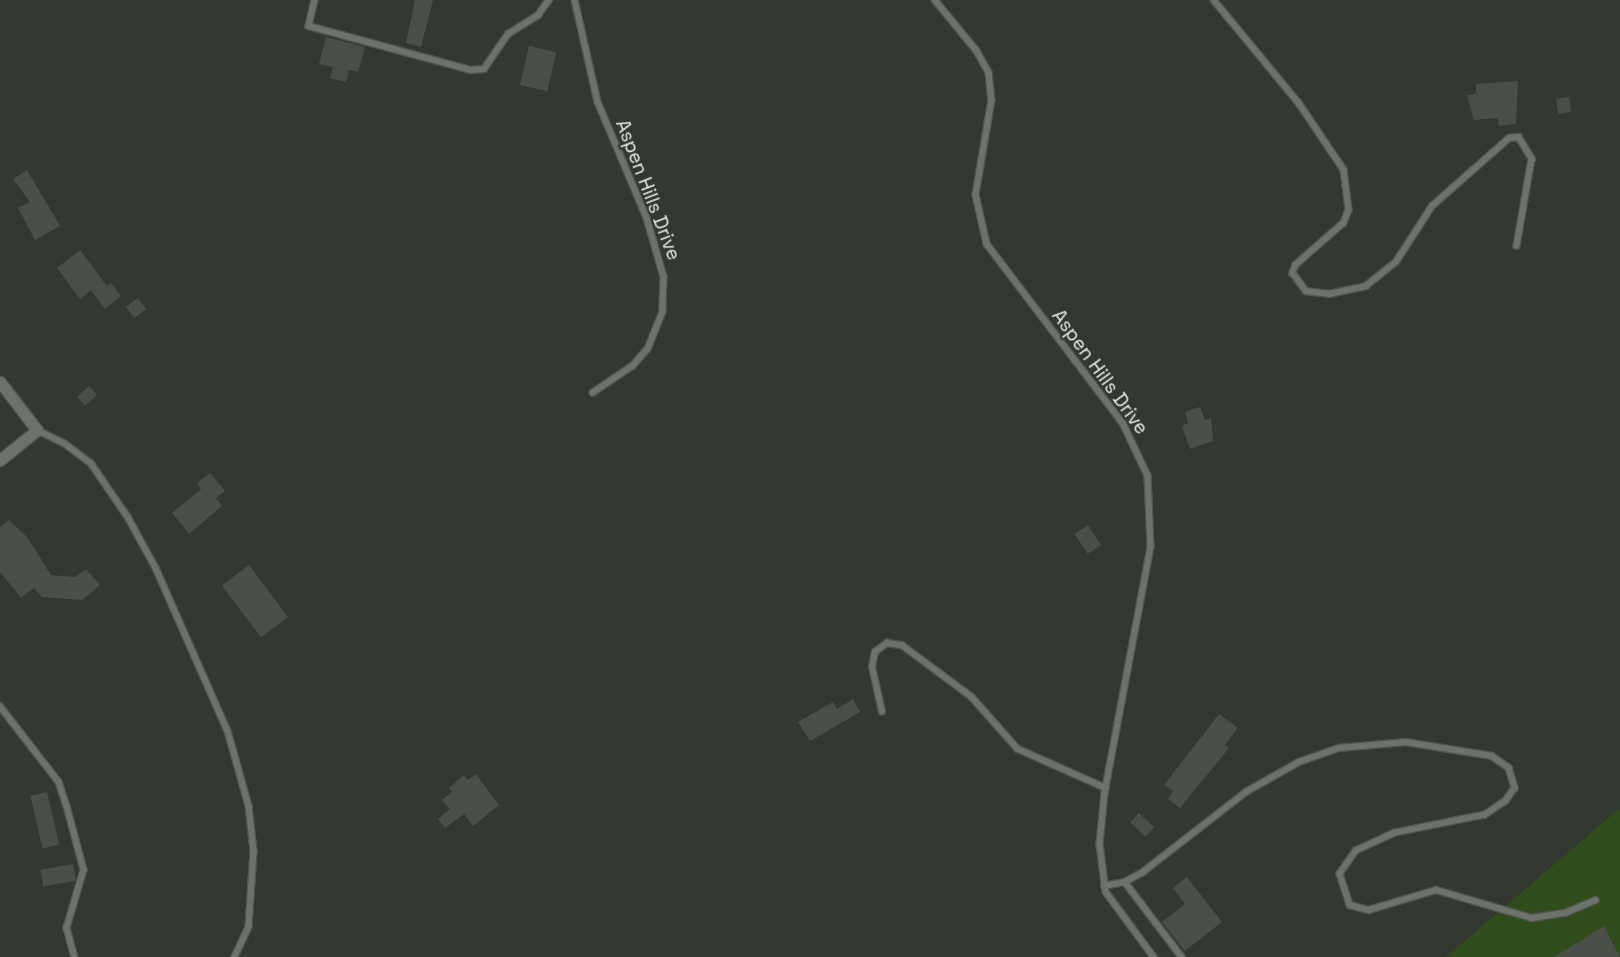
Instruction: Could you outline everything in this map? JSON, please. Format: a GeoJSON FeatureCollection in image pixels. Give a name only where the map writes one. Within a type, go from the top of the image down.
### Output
{"type":"FeatureCollection","features":[{"type":"Feature","properties":{"kind":"street"},"geometry":{"type":"LineString","coordinates":[[0,382],[37,430],[0,460]]}},
{"type":"Feature","properties":{"kind":"lane"},"geometry":{"type":"LineString","coordinates":[[315,0],[309,26],[471,70],[484,69],[508,34],[538,15],[549,0]]}},
{"type":"Feature","properties":{"kind":"lane","name":"Aspen Hills Drive"},"geometry":{"type":"LineString","coordinates":[[575,0],[598,102],[647,218],[664,277],[663,312],[648,349],[633,366],[593,393]]}},
{"type":"Feature","properties":{"kind":"lane","name":"Aspen Hills Drive"},"geometry":{"type":"LineString","coordinates":[[935,0],[977,51],[989,73],[992,100],[976,194],[987,244],[1126,427],[1148,476],[1150,547],[1106,788],[1100,844],[1104,886],[1154,957]]}},
{"type":"Feature","properties":{"kind":"lane"},"geometry":{"type":"LineString","coordinates":[[1214,0],[1300,103],[1344,170],[1349,210],[1344,223],[1296,265],[1293,273],[1306,291],[1329,294],[1366,286],[1396,262],[1432,206],[1509,138],[1519,137],[1532,159],[1516,246]]}},
{"type":"Feature","properties":{"kind":"lane"},"geometry":{"type":"LineString","coordinates":[[37,430],[79,452],[103,478],[160,578],[228,731],[249,806],[254,899],[245,940],[235,957]]}},
{"type":"Feature","properties":{"kind":"lane"},"geometry":{"type":"LineString","coordinates":[[882,712],[872,667],[876,652],[887,643],[902,645],[972,697],[1018,750],[1106,788]]}},
{"type":"Feature","properties":{"kind":"lane"},"geometry":{"type":"LineString","coordinates":[[0,706],[59,782],[67,806],[84,870],[66,928],[75,957]]}},
{"type":"Feature","properties":{"kind":"lane"},"geometry":{"type":"LineString","coordinates":[[1104,886],[1125,882],[1246,792],[1299,762],[1339,748],[1406,742],[1492,756],[1509,768],[1515,788],[1506,802],[1485,814],[1395,833],[1356,851],[1340,874],[1350,905],[1368,910],[1436,890],[1532,918],[1565,913],[1595,900]]}},
{"type":"Feature","properties":{"kind":"lane"},"geometry":{"type":"LineString","coordinates":[[1125,882],[1182,957]]}},
{"type":"Feature","properties":{"kind":"green space"},"geometry":{"type":"Polygon","coordinates":[[[1620,808],[1620,957],[1446,957],[1620,808]]]}},
{"type":"Feature","properties":{"kind":"building"},"geometry":{"type":"Polygon","coordinates":[[[415,0],[433,0],[421,47],[406,43],[415,0]]]}},
{"type":"Feature","properties":{"kind":"building"},"geometry":{"type":"Polygon","coordinates":[[[326,37],[365,47],[358,72],[349,70],[346,82],[330,78],[333,67],[319,64],[326,37]]]}},
{"type":"Feature","properties":{"kind":"building"},"geometry":{"type":"Polygon","coordinates":[[[529,46],[556,52],[547,91],[520,85],[529,46]]]}},
{"type":"Feature","properties":{"kind":"building"},"geometry":{"type":"Polygon","coordinates":[[[1518,81],[1516,124],[1499,126],[1498,118],[1474,120],[1467,95],[1476,94],[1476,84],[1518,81]]]}},
{"type":"Feature","properties":{"kind":"building"},"geometry":{"type":"Polygon","coordinates":[[[1569,97],[1571,112],[1558,114],[1556,99],[1569,97]]]}},
{"type":"Feature","properties":{"kind":"building"},"geometry":{"type":"Polygon","coordinates":[[[27,170],[60,226],[35,240],[18,208],[30,202],[13,179],[27,170]]]}},
{"type":"Feature","properties":{"kind":"building"},"geometry":{"type":"Polygon","coordinates":[[[80,250],[107,286],[111,283],[121,296],[105,309],[91,290],[80,299],[57,268],[80,250]]]}},
{"type":"Feature","properties":{"kind":"building"},"geometry":{"type":"Polygon","coordinates":[[[138,298],[146,309],[134,318],[126,307],[138,298]]]}},
{"type":"Feature","properties":{"kind":"building"},"geometry":{"type":"Polygon","coordinates":[[[89,386],[97,395],[85,406],[77,397],[89,386]]]}},
{"type":"Feature","properties":{"kind":"building"},"geometry":{"type":"Polygon","coordinates":[[[1200,407],[1205,420],[1211,418],[1213,441],[1190,449],[1182,426],[1188,423],[1185,412],[1200,407]]]}},
{"type":"Feature","properties":{"kind":"building"},"geometry":{"type":"Polygon","coordinates":[[[210,473],[225,491],[216,498],[222,506],[189,534],[172,513],[201,489],[197,483],[210,473]]]}},
{"type":"Feature","properties":{"kind":"building"},"geometry":{"type":"Polygon","coordinates":[[[9,520],[28,538],[51,575],[75,577],[86,569],[100,585],[82,600],[42,597],[34,588],[21,598],[0,572],[0,527],[9,520]]]}},
{"type":"Feature","properties":{"kind":"building"},"geometry":{"type":"Polygon","coordinates":[[[1088,525],[1101,545],[1088,554],[1075,534],[1088,525]]]}},
{"type":"Feature","properties":{"kind":"building"},"geometry":{"type":"Polygon","coordinates":[[[249,565],[288,617],[261,637],[222,585],[249,565]]]}},
{"type":"Feature","properties":{"kind":"building"},"geometry":{"type":"Polygon","coordinates":[[[853,699],[860,712],[810,741],[798,722],[833,702],[837,709],[853,699]]]}},
{"type":"Feature","properties":{"kind":"building"},"geometry":{"type":"Polygon","coordinates":[[[1219,714],[1238,728],[1225,745],[1229,748],[1180,808],[1168,799],[1173,791],[1164,785],[1219,714]]]}},
{"type":"Feature","properties":{"kind":"building"},"geometry":{"type":"Polygon","coordinates":[[[476,774],[499,805],[473,826],[464,814],[445,828],[438,819],[450,809],[442,800],[452,792],[449,788],[464,775],[468,780],[476,774]]]}},
{"type":"Feature","properties":{"kind":"building"},"geometry":{"type":"Polygon","coordinates":[[[47,792],[59,845],[43,848],[30,796],[47,792]]]}},
{"type":"Feature","properties":{"kind":"building"},"geometry":{"type":"Polygon","coordinates":[[[1139,813],[1154,827],[1145,837],[1130,823],[1139,813]]]}},
{"type":"Feature","properties":{"kind":"building"},"geometry":{"type":"Polygon","coordinates":[[[73,864],[76,881],[43,886],[41,870],[73,864]]]}},
{"type":"Feature","properties":{"kind":"building"},"geometry":{"type":"Polygon","coordinates":[[[1187,877],[1222,922],[1185,951],[1162,922],[1185,904],[1173,888],[1187,877]]]}},
{"type":"Feature","properties":{"kind":"building"},"geometry":{"type":"Polygon","coordinates":[[[1604,926],[1620,957],[1554,957],[1604,926]]]}}]}
